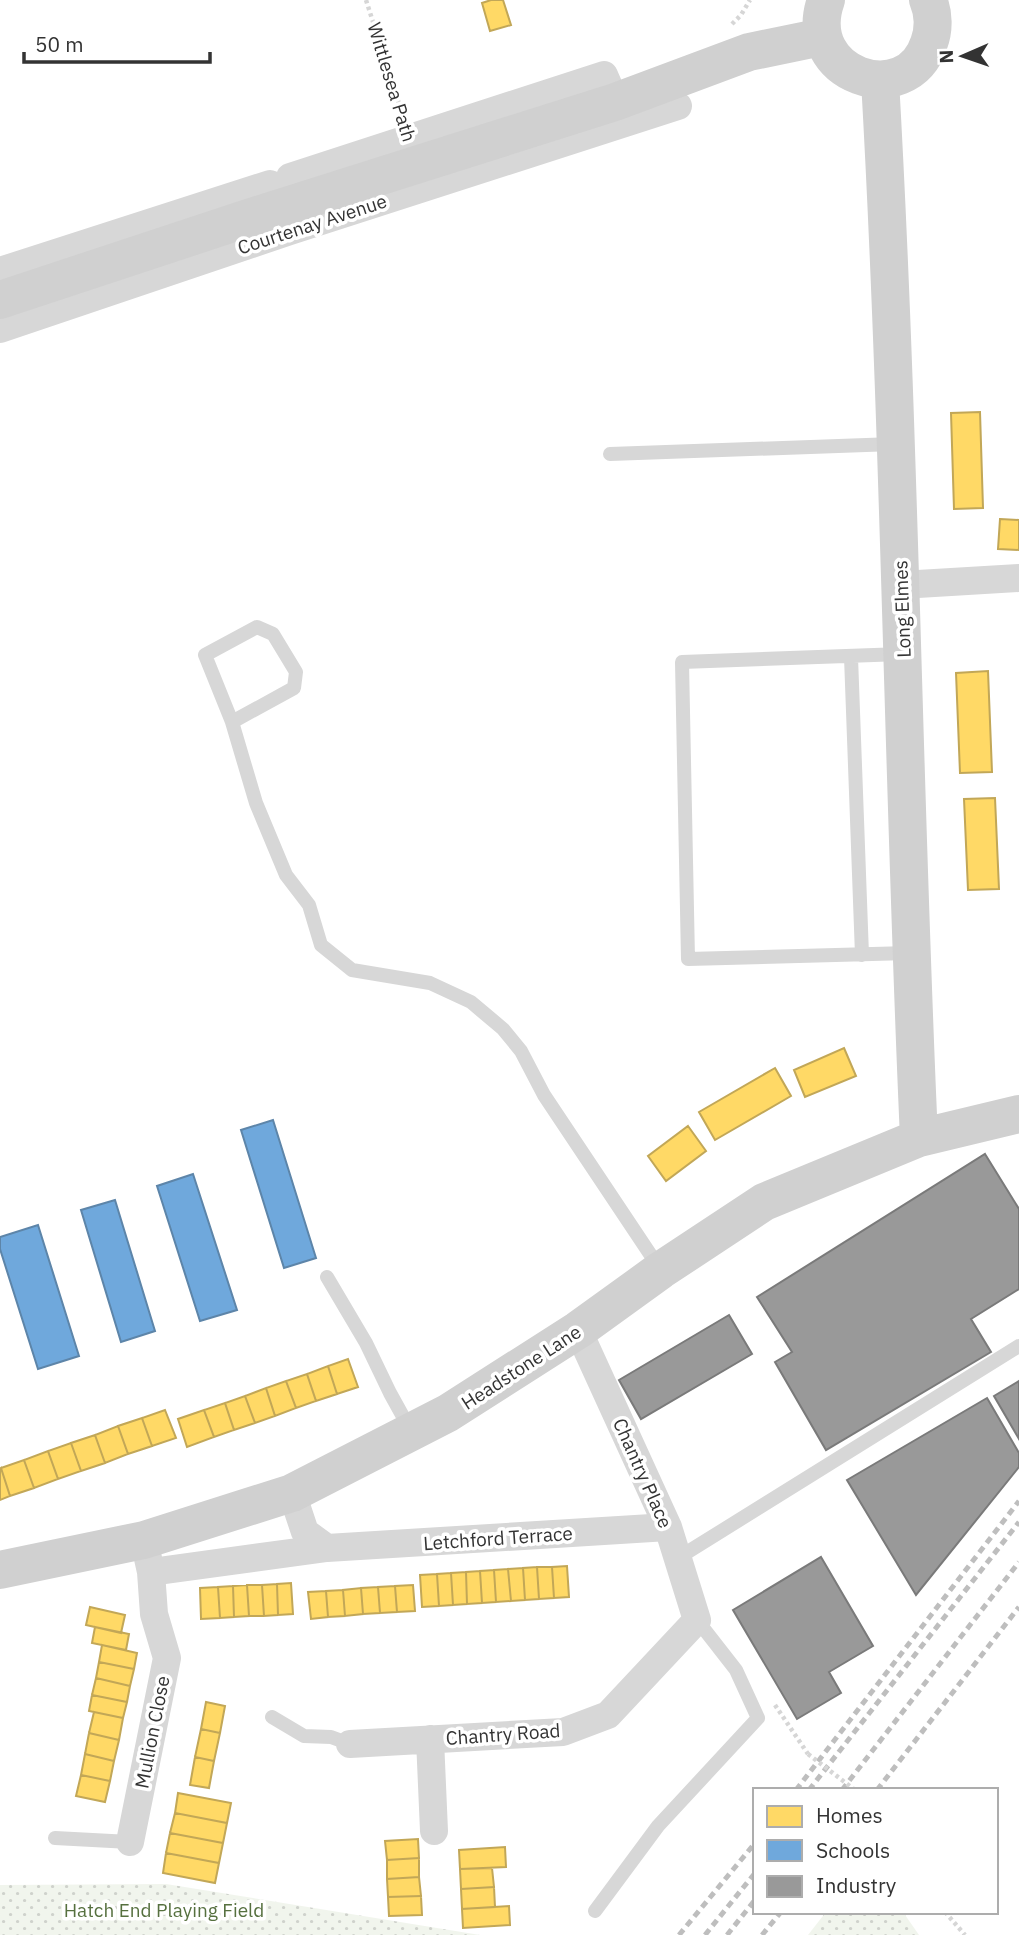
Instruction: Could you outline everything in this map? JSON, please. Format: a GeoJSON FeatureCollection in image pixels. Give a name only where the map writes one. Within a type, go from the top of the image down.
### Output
{"type":"FeatureCollection","features":[{"type":"Feature","properties":{"kind":"street"},"geometry":{"type":"LineString","coordinates":[[826,0],[821,19],[822,37],[830,55],[844,69],[861,78],[880,80],[899,75],[915,65],[927,50],[933,32],[934,2]]}},
{"type":"Feature","properties":{"kind":"street","name":"Courtenay Avenue"},"geometry":{"type":"LineString","coordinates":[[0,271],[240,207],[283,200],[620,112],[750,52],[822,37]]}},
{"type":"Feature","properties":{"kind":"street","name":"Courtenay Avenue"},"geometry":{"type":"LineString","coordinates":[[0,329],[283,200],[410,137],[604,75],[620,112]]}},
{"type":"Feature","properties":{"kind":"street","name":"Long Elmes"},"geometry":{"type":"LineString","coordinates":[[880,80],[901,585],[919,1138]]}},
{"type":"Feature","properties":{"kind":"street","name":"Courtenay Avenue"},"geometry":{"type":"LineString","coordinates":[[332,177],[620,112],[678,106]]}},
{"type":"Feature","properties":{"kind":"street","name":"Courtenay Avenue"},"geometry":{"type":"LineString","coordinates":[[0,300],[240,207]]}},
{"type":"Feature","properties":{"kind":"street"},"geometry":{"type":"LineString","coordinates":[[901,585],[1019,578]]}},
{"type":"Feature","properties":{"kind":"street","name":"Headstone Lane"},"geometry":{"type":"LineString","coordinates":[[0,1570],[147,1556],[292,1493],[448,1413],[578,1330],[661,1270],[764,1202],[919,1138],[1019,1114]]}},
{"type":"Feature","properties":{"kind":"street","name":"Chantry Place"},"geometry":{"type":"LineString","coordinates":[[578,1330],[668,1527],[697,1620]]}},
{"type":"Feature","properties":{"kind":"street"},"geometry":{"type":"LineString","coordinates":[[292,1493],[305,1532],[327,1548]]}},
{"type":"Feature","properties":{"kind":"street","name":"Letchford Terrace"},"geometry":{"type":"LineString","coordinates":[[147,1556],[668,1527]]}},
{"type":"Feature","properties":{"kind":"street","name":"Mullion Close"},"geometry":{"type":"LineString","coordinates":[[130,1842],[167,1658],[154,1614],[147,1556]]}},
{"type":"Feature","properties":{"kind":"street","name":"Chantry Road"},"geometry":{"type":"LineString","coordinates":[[350,1744],[564,1732],[608,1715],[697,1620]]}},
{"type":"Feature","properties":{"kind":"street"},"geometry":{"type":"LineString","coordinates":[[430,1739],[434,1831]]}},
{"type":"Feature","properties":{"kind":"lane"},"geometry":{"type":"LineString","coordinates":[[610,454],[895,444]]}},
{"type":"Feature","properties":{"kind":"lane"},"geometry":{"type":"LineString","coordinates":[[232,722],[294,688],[296,672],[273,634],[257,627],[205,655],[232,722],[256,803],[286,875],[309,905],[321,944],[352,970],[430,983],[471,1002],[503,1029],[522,1051],[544,1095],[661,1270]]}},
{"type":"Feature","properties":{"kind":"lane"},"geometry":{"type":"LineString","coordinates":[[903,654],[682,662],[688,959],[911,953]]}},
{"type":"Feature","properties":{"kind":"lane"},"geometry":{"type":"LineString","coordinates":[[851,657],[862,955]]}},
{"type":"Feature","properties":{"kind":"lane"},"geometry":{"type":"LineString","coordinates":[[327,1277],[366,1343],[412,1432]]}},
{"type":"Feature","properties":{"kind":"lane"},"geometry":{"type":"LineString","coordinates":[[678,1558],[1019,1346]]}},
{"type":"Feature","properties":{"kind":"lane"},"geometry":{"type":"LineString","coordinates":[[594,1911],[658,1826],[758,1718],[736,1670],[697,1620]]}},
{"type":"Feature","properties":{"kind":"lane"},"geometry":{"type":"LineString","coordinates":[[272,1717],[304,1736],[331,1737],[350,1744]]}},
{"type":"Feature","properties":{"kind":"lane"},"geometry":{"type":"LineString","coordinates":[[55,1838],[130,1842]]}},
{"type":"Feature","properties":{"kind":"path","name":"Wittlesea Path"},"geometry":{"type":"LineString","coordinates":[[366,0],[410,137]]}},
{"type":"Feature","properties":{"kind":"path"},"geometry":{"type":"LineString","coordinates":[[808,1754],[852,1788]]}},
{"type":"Feature","properties":{"kind":"path"},"geometry":{"type":"LineString","coordinates":[[947,1914],[965,1935]]}},
{"type":"Feature","properties":{"kind":"green space","name":"Hatch End Playing Field"},"geometry":{"type":"Polygon","coordinates":[[[166,1884],[480,1935],[0,1935],[0,1885],[166,1884]]]}},
{"type":"Feature","properties":{"kind":"green space"},"geometry":{"type":"Polygon","coordinates":[[[824,1914],[904,1914],[919,1935],[808,1935],[824,1914]]]}},
{"type":"Feature","properties":{"kind":"building: Homes"},"geometry":{"type":"Polygon","coordinates":[[[503,0],[511,25],[490,31],[482,3],[503,0]]]}},
{"type":"Feature","properties":{"kind":"building: Homes"},"geometry":{"type":"Polygon","coordinates":[[[980,412],[983,508],[954,509],[951,413],[980,412]]]}},
{"type":"Feature","properties":{"kind":"building: Homes"},"geometry":{"type":"Polygon","coordinates":[[[1000,519],[1019,520],[1019,550],[998,549],[1000,519]]]}},
{"type":"Feature","properties":{"kind":"building: Homes"},"geometry":{"type":"Polygon","coordinates":[[[988,671],[992,772],[960,773],[956,673],[988,671]]]}},
{"type":"Feature","properties":{"kind":"building: Homes"},"geometry":{"type":"Polygon","coordinates":[[[995,798],[999,889],[968,890],[964,799],[995,798]]]}},
{"type":"Feature","properties":{"kind":"building: Homes"},"geometry":{"type":"Polygon","coordinates":[[[844,1048],[856,1076],[805,1097],[794,1070],[844,1048]]]}},
{"type":"Feature","properties":{"kind":"building: Homes"},"geometry":{"type":"Polygon","coordinates":[[[775,1068],[791,1096],[715,1140],[699,1112],[775,1068]]]}},
{"type":"Feature","properties":{"kind":"building: Homes"},"geometry":{"type":"Polygon","coordinates":[[[688,1126],[706,1151],[666,1181],[648,1156],[688,1126]]]}},
{"type":"Feature","properties":{"kind":"building: Homes"},"geometry":{"type":"Polygon","coordinates":[[[348,1359],[358,1387],[337,1394],[328,1366],[348,1359]]]}},
{"type":"Feature","properties":{"kind":"building: Homes"},"geometry":{"type":"Polygon","coordinates":[[[328,1366],[337,1394],[316,1401],[307,1374],[328,1366]]]}},
{"type":"Feature","properties":{"kind":"building: Homes"},"geometry":{"type":"Polygon","coordinates":[[[307,1374],[316,1401],[296,1408],[286,1381],[307,1374]]]}},
{"type":"Feature","properties":{"kind":"building: Homes"},"geometry":{"type":"Polygon","coordinates":[[[286,1381],[296,1408],[275,1416],[266,1388],[286,1381]]]}},
{"type":"Feature","properties":{"kind":"building: Homes"},"geometry":{"type":"Polygon","coordinates":[[[266,1388],[275,1416],[255,1423],[245,1396],[266,1388]]]}},
{"type":"Feature","properties":{"kind":"building: Homes"},"geometry":{"type":"Polygon","coordinates":[[[245,1396],[255,1423],[234,1430],[225,1403],[245,1396]]]}},
{"type":"Feature","properties":{"kind":"building: Homes"},"geometry":{"type":"Polygon","coordinates":[[[225,1403],[234,1430],[214,1437],[204,1410],[225,1403]]]}},
{"type":"Feature","properties":{"kind":"building: Homes"},"geometry":{"type":"Polygon","coordinates":[[[165,1410],[176,1438],[152,1446],[142,1418],[165,1410]]]}},
{"type":"Feature","properties":{"kind":"building: Homes"},"geometry":{"type":"Polygon","coordinates":[[[204,1410],[214,1437],[187,1447],[178,1419],[204,1410]]]}},
{"type":"Feature","properties":{"kind":"building: Homes"},"geometry":{"type":"Polygon","coordinates":[[[142,1418],[152,1446],[128,1454],[118,1426],[142,1418]]]}},
{"type":"Feature","properties":{"kind":"building: Homes"},"geometry":{"type":"Polygon","coordinates":[[[118,1426],[128,1454],[105,1463],[95,1435],[118,1426]]]}},
{"type":"Feature","properties":{"kind":"building: Homes"},"geometry":{"type":"Polygon","coordinates":[[[95,1435],[105,1463],[81,1471],[71,1443],[95,1435]]]}},
{"type":"Feature","properties":{"kind":"building: Homes"},"geometry":{"type":"Polygon","coordinates":[[[71,1443],[81,1471],[58,1479],[48,1451],[71,1443]]]}},
{"type":"Feature","properties":{"kind":"building: Homes"},"geometry":{"type":"Polygon","coordinates":[[[48,1451],[58,1479],[34,1488],[24,1460],[48,1451]]]}},
{"type":"Feature","properties":{"kind":"building: Homes"},"geometry":{"type":"Polygon","coordinates":[[[24,1460],[34,1488],[10,1496],[1,1468],[24,1460]]]}},
{"type":"Feature","properties":{"kind":"building: Homes"},"geometry":{"type":"Polygon","coordinates":[[[0,1469],[10,1496],[0,1500],[0,1469]]]}},
{"type":"Feature","properties":{"kind":"building: Homes"},"geometry":{"type":"Polygon","coordinates":[[[567,1566],[569,1597],[554,1598],[552,1567],[567,1566]]]}},
{"type":"Feature","properties":{"kind":"building: Homes"},"geometry":{"type":"Polygon","coordinates":[[[537,1567],[539,1599],[525,1600],[523,1568],[537,1567]]]}},
{"type":"Feature","properties":{"kind":"building: Homes"},"geometry":{"type":"Polygon","coordinates":[[[537,1567],[552,1567],[554,1598],[539,1599],[537,1567]]]}},
{"type":"Feature","properties":{"kind":"building: Homes"},"geometry":{"type":"Polygon","coordinates":[[[523,1568],[525,1600],[511,1601],[508,1569],[523,1568]]]}},
{"type":"Feature","properties":{"kind":"building: Homes"},"geometry":{"type":"Polygon","coordinates":[[[508,1569],[511,1601],[496,1602],[494,1570],[508,1569]]]}},
{"type":"Feature","properties":{"kind":"building: Homes"},"geometry":{"type":"Polygon","coordinates":[[[494,1570],[496,1602],[482,1603],[480,1571],[494,1570]]]}},
{"type":"Feature","properties":{"kind":"building: Homes"},"geometry":{"type":"Polygon","coordinates":[[[480,1571],[482,1603],[467,1604],[466,1572],[480,1571]]]}},
{"type":"Feature","properties":{"kind":"building: Homes"},"geometry":{"type":"Polygon","coordinates":[[[466,1572],[467,1604],[453,1605],[451,1573],[466,1572]]]}},
{"type":"Feature","properties":{"kind":"building: Homes"},"geometry":{"type":"Polygon","coordinates":[[[451,1573],[453,1605],[439,1606],[437,1574],[451,1573]]]}},
{"type":"Feature","properties":{"kind":"building: Homes"},"geometry":{"type":"Polygon","coordinates":[[[437,1574],[439,1606],[422,1607],[420,1575],[437,1574]]]}},
{"type":"Feature","properties":{"kind":"building: Homes"},"geometry":{"type":"Polygon","coordinates":[[[291,1583],[293,1614],[278,1615],[277,1584],[291,1583]]]}},
{"type":"Feature","properties":{"kind":"building: Homes"},"geometry":{"type":"Polygon","coordinates":[[[277,1584],[278,1615],[264,1616],[262,1585],[277,1584]]]}},
{"type":"Feature","properties":{"kind":"building: Homes"},"geometry":{"type":"Polygon","coordinates":[[[247,1585],[249,1616],[234,1617],[233,1586],[247,1585]]]}},
{"type":"Feature","properties":{"kind":"building: Homes"},"geometry":{"type":"Polygon","coordinates":[[[247,1585],[262,1585],[264,1616],[249,1616],[247,1585]]]}},
{"type":"Feature","properties":{"kind":"building: Homes"},"geometry":{"type":"Polygon","coordinates":[[[413,1585],[415,1611],[397,1612],[395,1586],[413,1585]]]}},
{"type":"Feature","properties":{"kind":"building: Homes"},"geometry":{"type":"Polygon","coordinates":[[[233,1586],[234,1617],[220,1618],[218,1587],[233,1586]]]}},
{"type":"Feature","properties":{"kind":"building: Homes"},"geometry":{"type":"Polygon","coordinates":[[[395,1586],[397,1612],[380,1613],[378,1587],[395,1586]]]}},
{"type":"Feature","properties":{"kind":"building: Homes"},"geometry":{"type":"Polygon","coordinates":[[[218,1587],[220,1618],[201,1619],[200,1588],[218,1587]]]}},
{"type":"Feature","properties":{"kind":"building: Homes"},"geometry":{"type":"Polygon","coordinates":[[[378,1587],[380,1613],[363,1614],[361,1588],[378,1587]]]}},
{"type":"Feature","properties":{"kind":"building: Homes"},"geometry":{"type":"Polygon","coordinates":[[[361,1588],[363,1614],[345,1616],[343,1590],[361,1588]]]}},
{"type":"Feature","properties":{"kind":"building: Homes"},"geometry":{"type":"Polygon","coordinates":[[[343,1590],[345,1616],[328,1617],[326,1591],[343,1590]]]}},
{"type":"Feature","properties":{"kind":"building: Homes"},"geometry":{"type":"Polygon","coordinates":[[[326,1591],[328,1617],[311,1619],[308,1592],[326,1591]]]}},
{"type":"Feature","properties":{"kind":"building: Homes"},"geometry":{"type":"Polygon","coordinates":[[[90,1607],[125,1615],[121,1633],[86,1625],[90,1607]]]}},
{"type":"Feature","properties":{"kind":"building: Homes"},"geometry":{"type":"Polygon","coordinates":[[[95,1627],[129,1634],[126,1650],[92,1643],[95,1627]]]}},
{"type":"Feature","properties":{"kind":"building: Homes"},"geometry":{"type":"Polygon","coordinates":[[[102,1645],[137,1653],[134,1669],[99,1662],[102,1645]]]}},
{"type":"Feature","properties":{"kind":"building: Homes"},"geometry":{"type":"Polygon","coordinates":[[[99,1662],[134,1669],[130,1686],[96,1678],[99,1662]]]}},
{"type":"Feature","properties":{"kind":"building: Homes"},"geometry":{"type":"Polygon","coordinates":[[[96,1678],[130,1686],[127,1702],[92,1695],[96,1678]]]}},
{"type":"Feature","properties":{"kind":"building: Homes"},"geometry":{"type":"Polygon","coordinates":[[[92,1695],[127,1702],[123,1718],[89,1711],[92,1695]]]}},
{"type":"Feature","properties":{"kind":"building: Homes"},"geometry":{"type":"Polygon","coordinates":[[[206,1702],[225,1706],[220,1733],[201,1729],[206,1702]]]}},
{"type":"Feature","properties":{"kind":"building: Homes"},"geometry":{"type":"Polygon","coordinates":[[[94,1712],[123,1718],[119,1740],[89,1733],[94,1712]]]}},
{"type":"Feature","properties":{"kind":"building: Homes"},"geometry":{"type":"Polygon","coordinates":[[[201,1729],[220,1733],[214,1761],[195,1757],[201,1729]]]}},
{"type":"Feature","properties":{"kind":"building: Homes"},"geometry":{"type":"Polygon","coordinates":[[[89,1733],[119,1740],[114,1761],[85,1754],[89,1733]]]}},
{"type":"Feature","properties":{"kind":"building: Homes"},"geometry":{"type":"Polygon","coordinates":[[[85,1754],[114,1761],[110,1781],[81,1775],[85,1754]]]}},
{"type":"Feature","properties":{"kind":"building: Homes"},"geometry":{"type":"Polygon","coordinates":[[[195,1757],[214,1761],[209,1788],[190,1785],[195,1757]]]}},
{"type":"Feature","properties":{"kind":"building: Homes"},"geometry":{"type":"Polygon","coordinates":[[[81,1775],[110,1781],[105,1802],[76,1796],[81,1775]]]}},
{"type":"Feature","properties":{"kind":"building: Homes"},"geometry":{"type":"Polygon","coordinates":[[[178,1793],[231,1803],[227,1823],[175,1813],[178,1793]]]}},
{"type":"Feature","properties":{"kind":"building: Homes"},"geometry":{"type":"Polygon","coordinates":[[[175,1813],[227,1823],[223,1843],[170,1833],[175,1813]]]}},
{"type":"Feature","properties":{"kind":"building: Homes"},"geometry":{"type":"Polygon","coordinates":[[[170,1833],[223,1843],[219,1863],[166,1853],[170,1833]]]}},
{"type":"Feature","properties":{"kind":"building: Homes"},"geometry":{"type":"Polygon","coordinates":[[[418,1839],[419,1858],[387,1860],[385,1841],[418,1839]]]}},
{"type":"Feature","properties":{"kind":"building: Homes"},"geometry":{"type":"Polygon","coordinates":[[[505,1847],[506,1867],[460,1869],[459,1850],[505,1847]]]}},
{"type":"Feature","properties":{"kind":"building: Homes"},"geometry":{"type":"Polygon","coordinates":[[[166,1853],[219,1863],[215,1883],[163,1873],[166,1853]]]}},
{"type":"Feature","properties":{"kind":"building: Homes"},"geometry":{"type":"Polygon","coordinates":[[[419,1858],[419,1877],[387,1879],[387,1860],[419,1858]]]}},
{"type":"Feature","properties":{"kind":"building: Homes"},"geometry":{"type":"Polygon","coordinates":[[[492,1868],[494,1887],[461,1889],[460,1869],[492,1868]]]}},
{"type":"Feature","properties":{"kind":"building: Homes"},"geometry":{"type":"Polygon","coordinates":[[[419,1877],[421,1896],[388,1897],[387,1879],[419,1877]]]}},
{"type":"Feature","properties":{"kind":"building: Homes"},"geometry":{"type":"Polygon","coordinates":[[[494,1887],[495,1907],[462,1909],[461,1889],[494,1887]]]}},
{"type":"Feature","properties":{"kind":"building: Homes"},"geometry":{"type":"Polygon","coordinates":[[[421,1896],[422,1915],[389,1916],[388,1897],[421,1896]]]}},
{"type":"Feature","properties":{"kind":"building: Homes"},"geometry":{"type":"Polygon","coordinates":[[[509,1906],[510,1925],[463,1928],[462,1909],[509,1906]]]}},
{"type":"Feature","properties":{"kind":"building: Schools"},"geometry":{"type":"Polygon","coordinates":[[[273,1120],[316,1258],[284,1268],[241,1130],[273,1120]]]}},
{"type":"Feature","properties":{"kind":"building: Schools"},"geometry":{"type":"Polygon","coordinates":[[[193,1174],[237,1310],[200,1321],[157,1186],[193,1174]]]}},
{"type":"Feature","properties":{"kind":"building: Schools"},"geometry":{"type":"Polygon","coordinates":[[[115,1200],[155,1331],[121,1342],[81,1210],[115,1200]]]}},
{"type":"Feature","properties":{"kind":"building: Schools"},"geometry":{"type":"Polygon","coordinates":[[[38,1225],[79,1356],[38,1369],[0,1249],[0,1237],[38,1225]]]}},
{"type":"Feature","properties":{"kind":"building: Industry"},"geometry":{"type":"Polygon","coordinates":[[[985,1154],[1019,1209],[1019,1289],[971,1319],[991,1352],[826,1450],[775,1362],[792,1352],[757,1297],[985,1154]]]}},
{"type":"Feature","properties":{"kind":"building: Industry"},"geometry":{"type":"Polygon","coordinates":[[[729,1315],[752,1354],[641,1419],[619,1380],[729,1315]]]}},
{"type":"Feature","properties":{"kind":"building: Industry"},"geometry":{"type":"Polygon","coordinates":[[[1019,1381],[1019,1439],[994,1396],[1019,1381]]]}},
{"type":"Feature","properties":{"kind":"building: Industry"},"geometry":{"type":"Polygon","coordinates":[[[987,1398],[1019,1453],[1019,1467],[916,1595],[847,1480],[987,1398]]]}},
{"type":"Feature","properties":{"kind":"building: Industry"},"geometry":{"type":"Polygon","coordinates":[[[821,1557],[873,1646],[829,1672],[841,1693],[797,1719],[733,1610],[821,1557]]]}},
{"type":"Feature","properties":{"kind":"railway"},"geometry":{"type":"LineString","coordinates":[[798,1788],[1019,1501]]}},
{"type":"Feature","properties":{"kind":"railway"},"geometry":{"type":"LineString","coordinates":[[811,1788],[1019,1522]]}},
{"type":"Feature","properties":{"kind":"railway"},"geometry":{"type":"LineString","coordinates":[[844,1788],[1019,1562]]}},
{"type":"Feature","properties":{"kind":"railway"},"geometry":{"type":"LineString","coordinates":[[879,1788],[1019,1607]]}},
{"type":"Feature","properties":{"kind":"railway"},"geometry":{"type":"LineString","coordinates":[[679,1935],[753,1845]]}},
{"type":"Feature","properties":{"kind":"railway"},"geometry":{"type":"LineString","coordinates":[[705,1935],[753,1875]]}},
{"type":"Feature","properties":{"kind":"railway"},"geometry":{"type":"LineString","coordinates":[[727,1935],[753,1902]]}},
{"type":"Feature","properties":{"kind":"railway"},"geometry":{"type":"LineString","coordinates":[[762,1935],[779,1914]]}}]}
